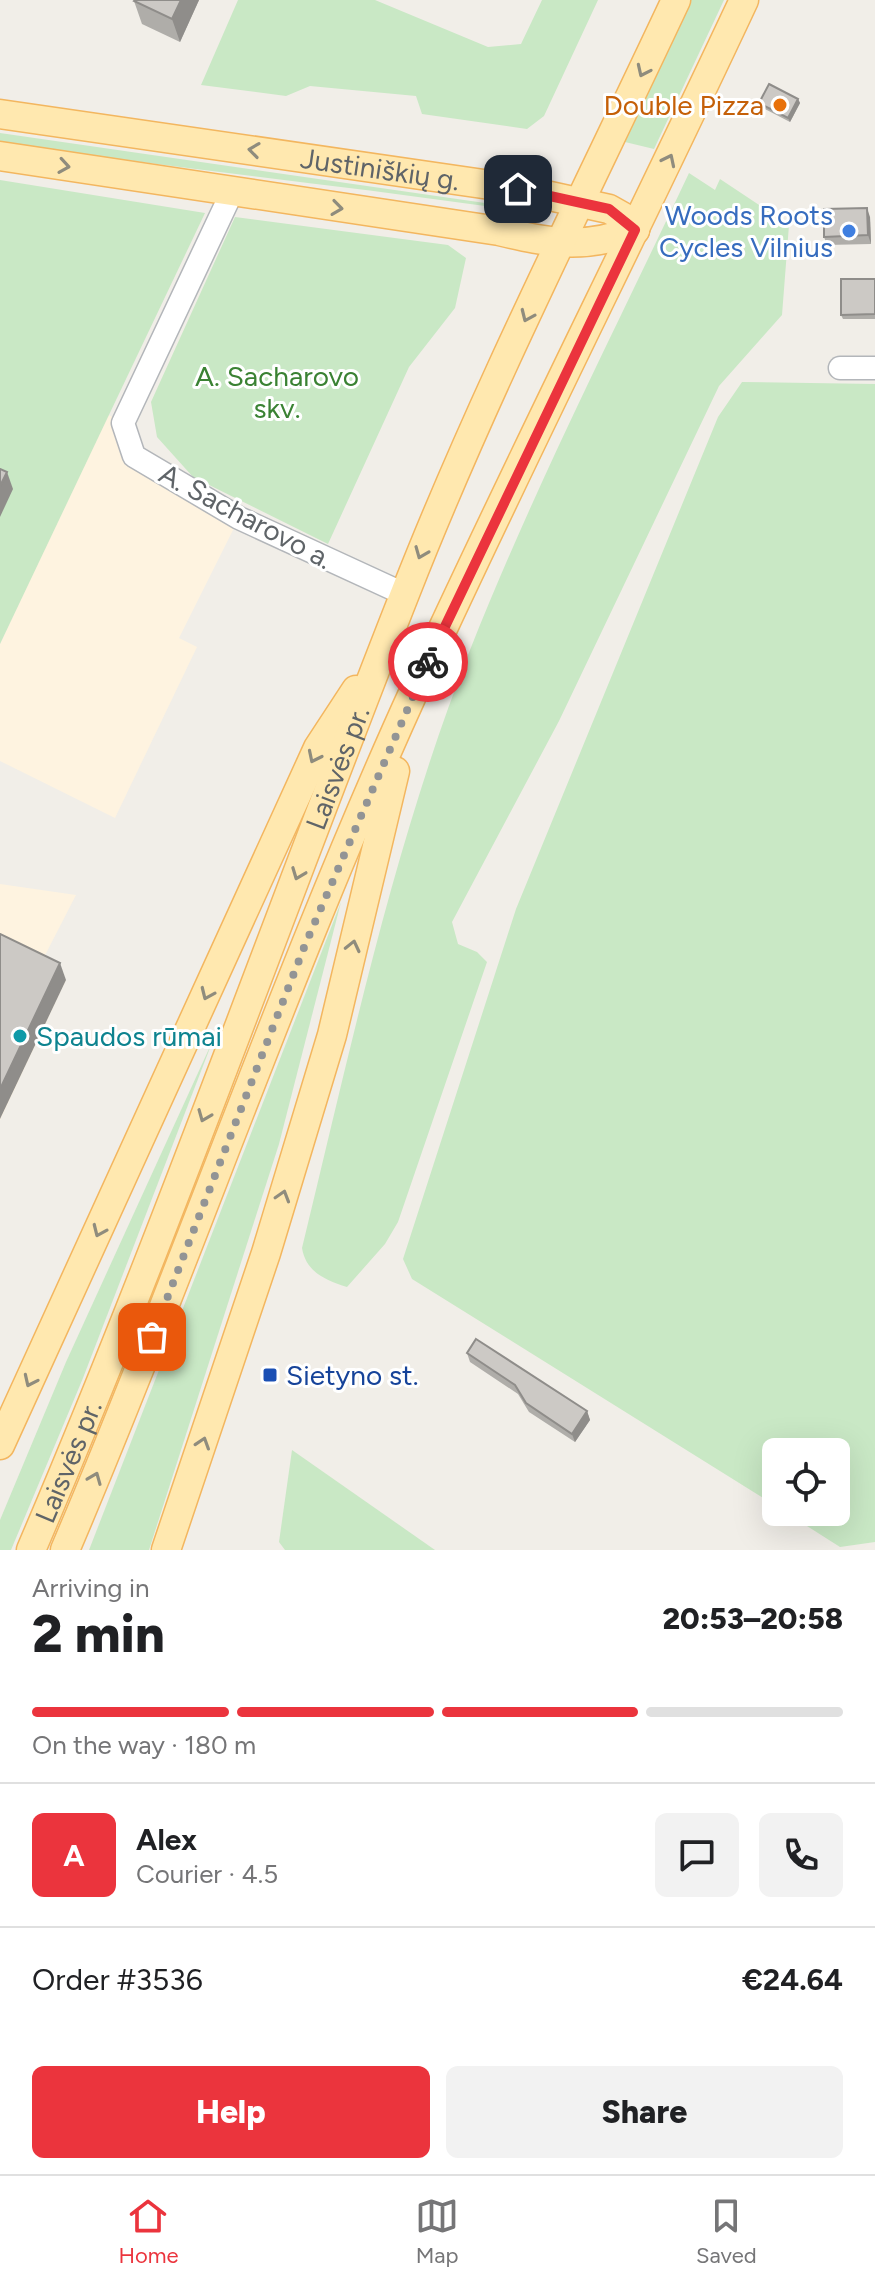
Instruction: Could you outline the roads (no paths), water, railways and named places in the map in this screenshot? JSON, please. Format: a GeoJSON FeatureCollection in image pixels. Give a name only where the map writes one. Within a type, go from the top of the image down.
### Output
{"type":"FeatureCollection","features":[{"type":"Feature","properties":{"kind":"main road","name":"Laisvės pr."},"geometry":{"type":"LineString","coordinates":[[31,1550],[404,594],[559,245],[676,0]]}},
{"type":"Feature","properties":{"kind":"main road","name":"Laisvės pr."},"geometry":{"type":"LineString","coordinates":[[65,1550],[174,1283],[305,945],[413,692],[744,0]]}},
{"type":"Feature","properties":{"kind":"main road","name":"Justiniškių g."},"geometry":{"type":"LineString","coordinates":[[0,114],[518,189],[609,209],[635,230],[613,239],[559,245],[499,231],[0,156]]}},
{"type":"Feature","properties":{"kind":"main road"},"geometry":{"type":"LineString","coordinates":[[0,1445],[318,748],[386,645]]}},
{"type":"Feature","properties":{"kind":"main road","name":"Laisvės pr."},"geometry":{"type":"LineString","coordinates":[[166,1550],[266,1253],[332,1035],[413,692]]}},
{"type":"Feature","properties":{"kind":"main road"},"geometry":{"type":"LineString","coordinates":[[176,1550],[178,1517]]}},
{"type":"Feature","properties":{"kind":"street","name":"A. Sacharovo a."},"geometry":{"type":"LineString","coordinates":[[232,192],[123,423],[134,456],[239,518],[404,594]]}},
{"type":"Feature","properties":{"kind":"street"},"geometry":{"type":"LineString","coordinates":[[840,368],[875,368]]}},
{"type":"Feature","properties":{"kind":"place","name":"Double Pizza"},"geometry":{"type":"Point","coordinates":[780,105]}},
{"type":"Feature","properties":{"kind":"place","name":"Woods Roots Cycles Vilnius"},"geometry":{"type":"Point","coordinates":[849,231]}},
{"type":"Feature","properties":{"kind":"place","name":"Spaudos rūmai"},"geometry":{"type":"Point","coordinates":[20,1036]}},
{"type":"Feature","properties":{"kind":"place","name":"Sietyno st."},"geometry":{"type":"Point","coordinates":[270,1375]}},
{"type":"Feature","properties":{"kind":"park label","name":"A. Sacharovo skv."},"geometry":{"type":"Point","coordinates":[277,392]}}]}
